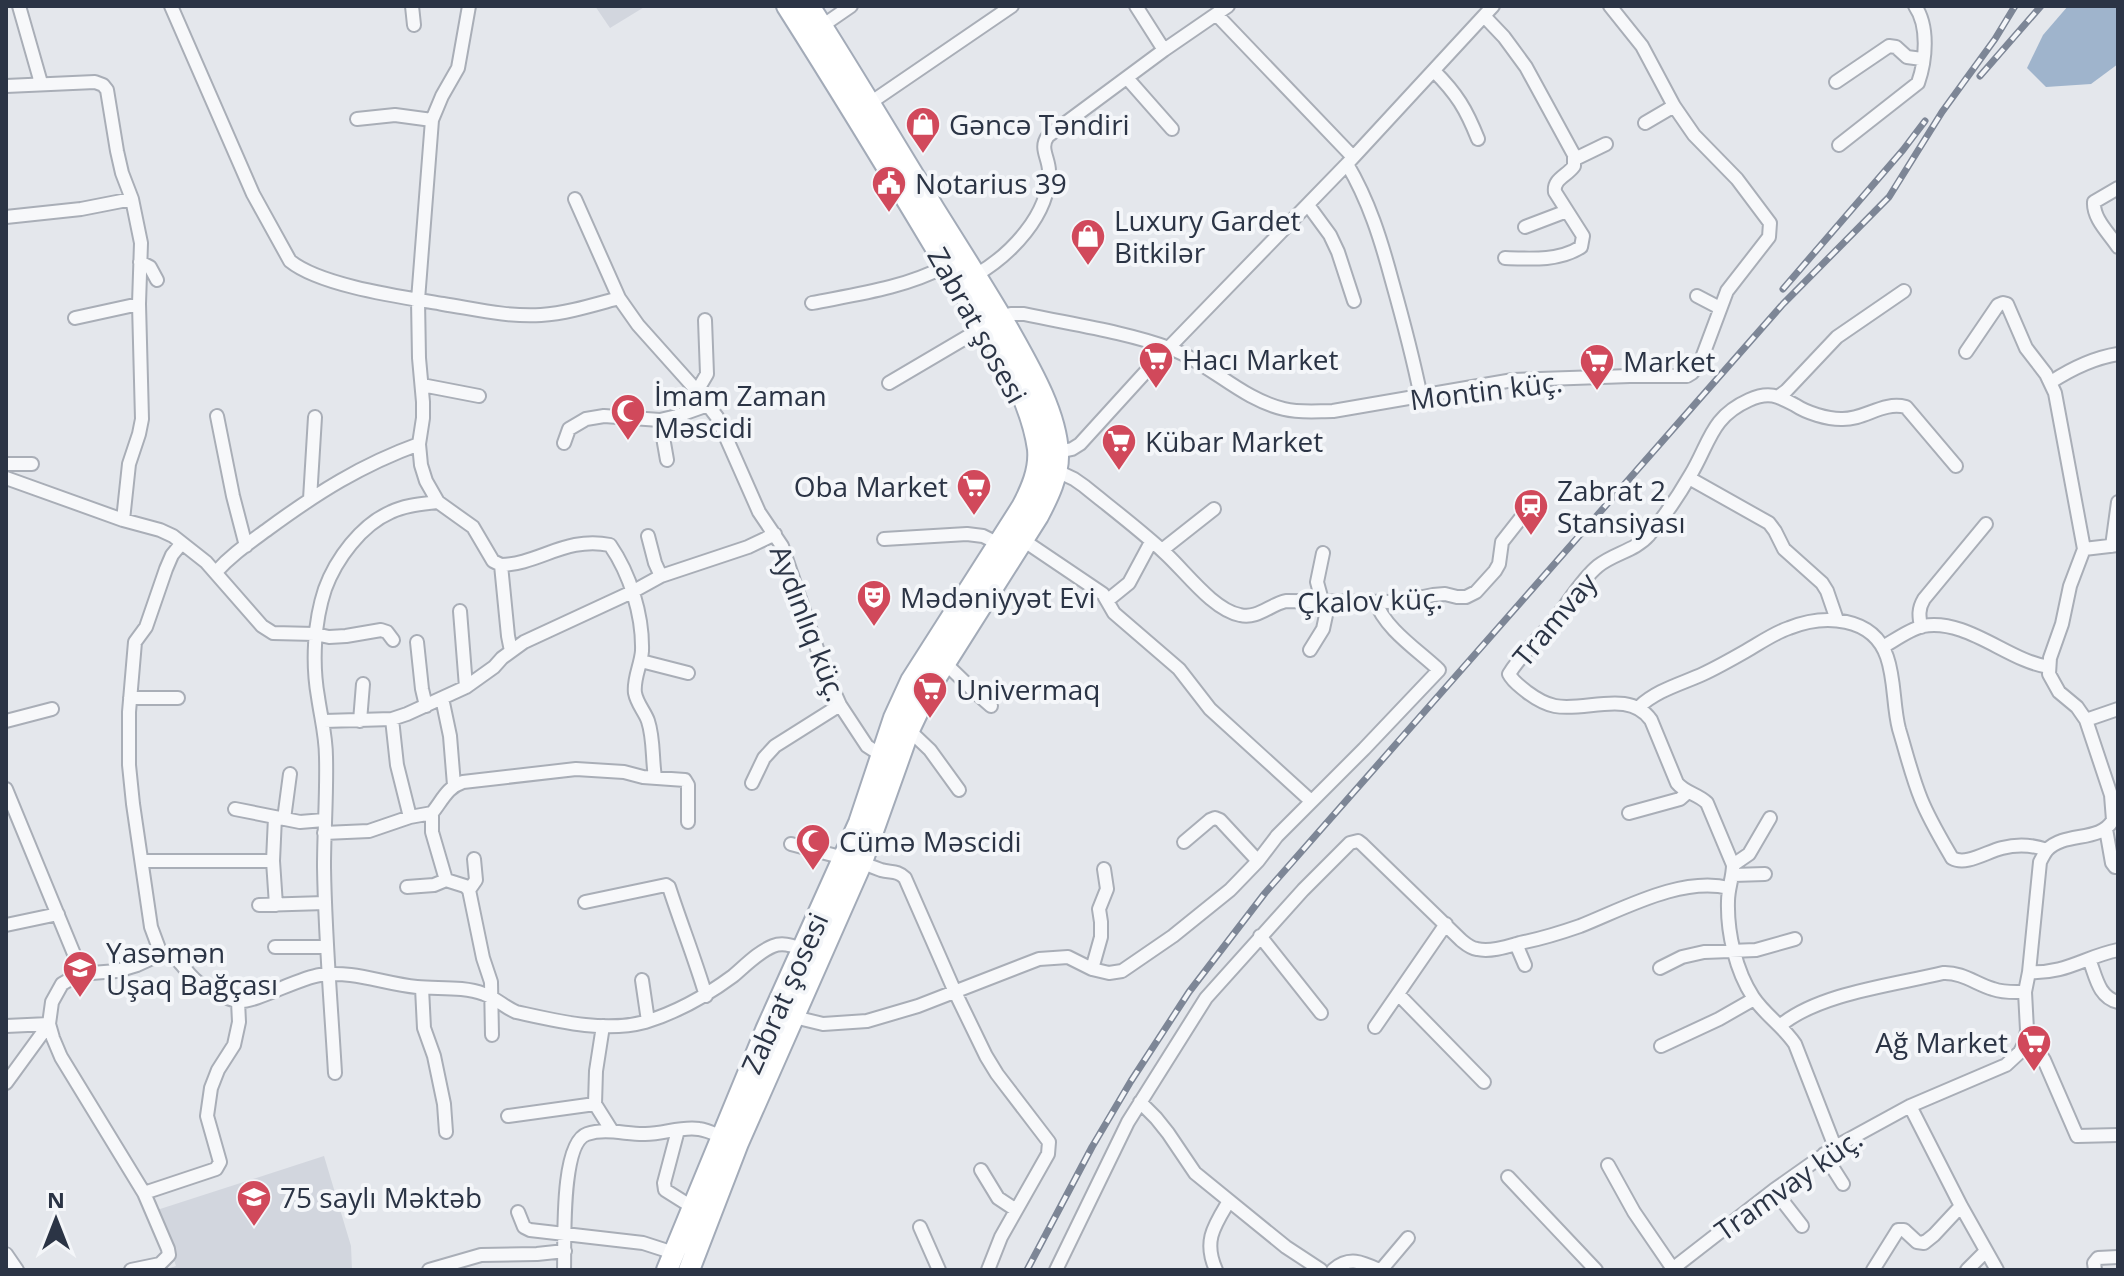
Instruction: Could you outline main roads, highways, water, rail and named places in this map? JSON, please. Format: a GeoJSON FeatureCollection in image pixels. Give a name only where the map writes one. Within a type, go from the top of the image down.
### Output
{"type":"FeatureCollection","features":[{"type":"Feature","properties":{"kind":"main road","name":"Zabrat şosesi"},"geometry":{"type":"LineString","coordinates":[[671,1262],[722,1137],[811,953],[928,690],[1046,501],[1057,462],[1053,428],[1034,376],[946,266],[787,6]]}},
{"type":"Feature","properties":{"kind":"main road","name":"Zabrat şosesi"},"geometry":{"type":"LineString","coordinates":[[809,6],[976,275],[1026,407],[1038,450],[1030,492],[911,681],[894,718],[859,823],[853,860]]}},
{"type":"Feature","properties":{"kind":"main road","name":"Zabrat şosesi"},"geometry":{"type":"LineString","coordinates":[[689,1270],[738,1143],[794,1017],[811,953]]}},
{"type":"Feature","properties":{"kind":"water"},"geometry":{"type":"Polygon","coordinates":[[[2068,6],[2118,6],[2118,64],[2091,84],[2046,87],[2027,68],[2043,35],[2068,6]]]}},
{"type":"Feature","properties":{"kind":"railway"},"geometry":{"type":"LineString","coordinates":[[1027,1270],[1131,1081],[1189,992],[1265,893],[1783,304],[1889,197],[1942,112],[2015,6]]}},
{"type":"Feature","properties":{"kind":"railway"},"geometry":{"type":"LineString","coordinates":[[1980,76],[2041,6]]}},
{"type":"Feature","properties":{"kind":"railway"},"geometry":{"type":"LineString","coordinates":[[1783,289],[1925,121]]}},
{"type":"Feature","properties":{"kind":"place","name":"Gəncə Təndiri"},"geometry":{"type":"Point","coordinates":[923,155]}},
{"type":"Feature","properties":{"kind":"place","name":"Notarius 39"},"geometry":{"type":"Point","coordinates":[889,214]}},
{"type":"Feature","properties":{"kind":"place","name":"Luxury Gardet Bitkilər"},"geometry":{"type":"Point","coordinates":[1088,267]}},
{"type":"Feature","properties":{"kind":"place","name":"Hacı Market"},"geometry":{"type":"Point","coordinates":[1156,390]}},
{"type":"Feature","properties":{"kind":"place","name":"Market"},"geometry":{"type":"Point","coordinates":[1597,392]}},
{"type":"Feature","properties":{"kind":"place","name":"İmam Zaman Məscidi"},"geometry":{"type":"Point","coordinates":[628,442]}},
{"type":"Feature","properties":{"kind":"place","name":"Kübar Market"},"geometry":{"type":"Point","coordinates":[1119,472]}},
{"type":"Feature","properties":{"kind":"place","name":"Oba Market"},"geometry":{"type":"Point","coordinates":[974,517]}},
{"type":"Feature","properties":{"kind":"place","name":"Zabrat 2 Stansiyası"},"geometry":{"type":"Point","coordinates":[1531,537]}},
{"type":"Feature","properties":{"kind":"place","name":"Mədəniyyət Evi"},"geometry":{"type":"Point","coordinates":[874,628]}},
{"type":"Feature","properties":{"kind":"place","name":"Univermaq"},"geometry":{"type":"Point","coordinates":[930,720]}},
{"type":"Feature","properties":{"kind":"place","name":"Cümə Məscidi"},"geometry":{"type":"Point","coordinates":[813,872]}},
{"type":"Feature","properties":{"kind":"place","name":"Yasəmən Uşaq Bağçası"},"geometry":{"type":"Point","coordinates":[80,999]}},
{"type":"Feature","properties":{"kind":"place","name":"Ağ Market"},"geometry":{"type":"Point","coordinates":[2034,1073]}},
{"type":"Feature","properties":{"kind":"place","name":"75 saylı Məktəb"},"geometry":{"type":"Point","coordinates":[254,1228]}}]}
